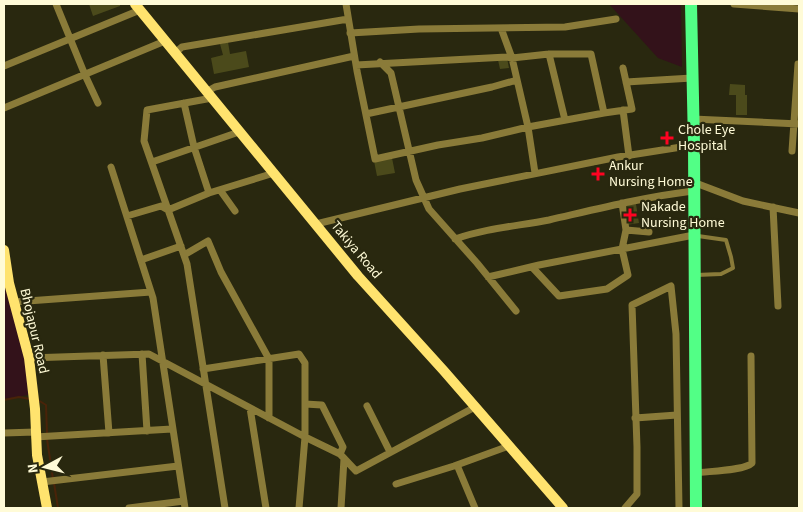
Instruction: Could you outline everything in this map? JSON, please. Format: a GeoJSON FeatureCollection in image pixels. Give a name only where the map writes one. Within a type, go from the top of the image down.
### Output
{"type":"FeatureCollection","features":[{"type":"Feature","properties":{"kind":"highway"},"geometry":{"type":"LineString","coordinates":[[691,4],[694,145],[696,508]]}},
{"type":"Feature","properties":{"kind":"main road","name":"Takiya Road"},"geometry":{"type":"LineString","coordinates":[[138,7],[358,276],[563,508]]}},
{"type":"Feature","properties":{"kind":"main road","name":"Bhojapur Road"},"geometry":{"type":"LineString","coordinates":[[4,250],[7,284],[14,302],[29,358],[47,508]]}},
{"type":"Feature","properties":{"kind":"street"},"geometry":{"type":"LineString","coordinates":[[56,4],[84,75],[98,103]]}},
{"type":"Feature","properties":{"kind":"street"},"geometry":{"type":"LineString","coordinates":[[346,4],[354,56],[375,159],[528,127],[632,109],[623,68]]}},
{"type":"Feature","properties":{"kind":"street"},"geometry":{"type":"LineString","coordinates":[[734,4],[799,9]]}},
{"type":"Feature","properties":{"kind":"street"},"geometry":{"type":"LineString","coordinates":[[4,66],[71,40],[138,7]]}},
{"type":"Feature","properties":{"kind":"street"},"geometry":{"type":"LineString","coordinates":[[175,53],[182,47],[348,19]]}},
{"type":"Feature","properties":{"kind":"street"},"geometry":{"type":"LineString","coordinates":[[350,33],[419,29],[565,27],[616,19]]}},
{"type":"Feature","properties":{"kind":"street"},"geometry":{"type":"LineString","coordinates":[[501,28],[512,58],[528,127],[535,174]]}},
{"type":"Feature","properties":{"kind":"street"},"geometry":{"type":"LineString","coordinates":[[4,108],[165,40]]}},
{"type":"Feature","properties":{"kind":"street"},"geometry":{"type":"LineString","coordinates":[[548,54],[565,120]]}},
{"type":"Feature","properties":{"kind":"street"},"geometry":{"type":"LineString","coordinates":[[356,64],[512,58],[548,54],[591,54],[604,113]]}},
{"type":"Feature","properties":{"kind":"street"},"geometry":{"type":"LineString","coordinates":[[225,508],[187,264],[144,142],[147,110],[184,103],[209,95],[215,87],[354,56]]}},
{"type":"Feature","properties":{"kind":"street"},"geometry":{"type":"LineString","coordinates":[[380,62],[391,73],[416,180],[429,209],[516,311]]}},
{"type":"Feature","properties":{"kind":"street"},"geometry":{"type":"LineString","coordinates":[[792,151],[797,124],[798,64]]}},
{"type":"Feature","properties":{"kind":"street"},"geometry":{"type":"LineString","coordinates":[[626,82],[692,78]]}},
{"type":"Feature","properties":{"kind":"street"},"geometry":{"type":"LineString","coordinates":[[366,114],[492,87],[516,80]]}},
{"type":"Feature","properties":{"kind":"street"},"geometry":{"type":"LineString","coordinates":[[184,103],[194,147],[209,193]]}},
{"type":"Feature","properties":{"kind":"street"},"geometry":{"type":"LineString","coordinates":[[623,110],[629,156]]}},
{"type":"Feature","properties":{"kind":"street"},"geometry":{"type":"LineString","coordinates":[[693,119],[797,124]]}},
{"type":"Feature","properties":{"kind":"street"},"geometry":{"type":"LineString","coordinates":[[152,162],[239,132]]}},
{"type":"Feature","properties":{"kind":"street"},"geometry":{"type":"LineString","coordinates":[[316,224],[535,174],[694,145]]}},
{"type":"Feature","properties":{"kind":"street"},"geometry":{"type":"LineString","coordinates":[[112,167],[151,292],[185,505],[128,508]]}},
{"type":"Feature","properties":{"kind":"street"},"geometry":{"type":"LineString","coordinates":[[168,210],[209,193],[274,174]]}},
{"type":"Feature","properties":{"kind":"street"},"geometry":{"type":"LineString","coordinates":[[455,239],[475,232],[547,220],[693,186],[743,201],[799,213]]}},
{"type":"Feature","properties":{"kind":"street"},"geometry":{"type":"LineString","coordinates":[[220,190],[235,211]]}},
{"type":"Feature","properties":{"kind":"street"},"geometry":{"type":"LineString","coordinates":[[532,267],[558,296],[607,289],[628,275],[622,249],[626,230],[622,203]]}},
{"type":"Feature","properties":{"kind":"street"},"geometry":{"type":"LineString","coordinates":[[127,216],[161,206],[168,210]]}},
{"type":"Feature","properties":{"kind":"street"},"geometry":{"type":"LineString","coordinates":[[773,207],[778,306]]}},
{"type":"Feature","properties":{"kind":"street"},"geometry":{"type":"LineString","coordinates":[[626,230],[648,232]]}},
{"type":"Feature","properties":{"kind":"street"},"geometry":{"type":"LineString","coordinates":[[488,277],[694,235]]}},
{"type":"Feature","properties":{"kind":"street"},"geometry":{"type":"LineString","coordinates":[[184,256],[208,241],[221,272],[269,359],[269,418]]}},
{"type":"Feature","properties":{"kind":"street"},"geometry":{"type":"LineString","coordinates":[[141,260],[181,246]]}},
{"type":"Feature","properties":{"kind":"street"},"geometry":{"type":"LineString","coordinates":[[625,508],[637,494],[632,305],[672,286],[676,334],[679,508]]}},
{"type":"Feature","properties":{"kind":"street"},"geometry":{"type":"LineString","coordinates":[[14,302],[151,292]]}},
{"type":"Feature","properties":{"kind":"street"},"geometry":{"type":"LineString","coordinates":[[142,354],[147,431]]}},
{"type":"Feature","properties":{"kind":"street"},"geometry":{"type":"LineString","coordinates":[[29,358],[149,354],[342,456],[356,471],[475,407]]}},
{"type":"Feature","properties":{"kind":"street"},"geometry":{"type":"LineString","coordinates":[[203,369],[299,354],[305,363],[305,437],[299,508]]}},
{"type":"Feature","properties":{"kind":"street"},"geometry":{"type":"LineString","coordinates":[[103,355],[109,433]]}},
{"type":"Feature","properties":{"kind":"street"},"geometry":{"type":"LineString","coordinates":[[695,473],[742,468],[752,463],[751,356]]}},
{"type":"Feature","properties":{"kind":"street"},"geometry":{"type":"LineString","coordinates":[[305,404],[322,405],[342,447],[340,508]]}},
{"type":"Feature","properties":{"kind":"street"},"geometry":{"type":"LineString","coordinates":[[367,406],[390,452]]}},
{"type":"Feature","properties":{"kind":"street"},"geometry":{"type":"LineString","coordinates":[[250,408],[266,508]]}},
{"type":"Feature","properties":{"kind":"street"},"geometry":{"type":"LineString","coordinates":[[635,418],[677,415]]}},
{"type":"Feature","properties":{"kind":"street"},"geometry":{"type":"LineString","coordinates":[[4,432],[52,436],[172,429]]}},
{"type":"Feature","properties":{"kind":"street"},"geometry":{"type":"LineString","coordinates":[[396,484],[509,446]]}},
{"type":"Feature","properties":{"kind":"street"},"geometry":{"type":"LineString","coordinates":[[457,465],[475,508]]}},
{"type":"Feature","properties":{"kind":"street"},"geometry":{"type":"LineString","coordinates":[[45,482],[178,466]]}},
{"type":"Feature","properties":{"kind":"lane"},"geometry":{"type":"LineString","coordinates":[[694,235],[726,240],[733,268],[721,274],[694,275]]}},
{"type":"Feature","properties":{"kind":"shaded area"},"geometry":{"type":"Polygon","coordinates":[[[609,4],[681,4],[682,67],[658,58],[609,4]]]}},
{"type":"Feature","properties":{"kind":"shaded area"},"geometry":{"type":"Polygon","coordinates":[[[4,266],[26,359],[28,395],[4,399],[4,266]]]}},
{"type":"Feature","properties":{"kind":"building"},"geometry":{"type":"Polygon","coordinates":[[[89,4],[120,4],[120,6],[93,16],[89,4]]]}},
{"type":"Feature","properties":{"kind":"building"},"geometry":{"type":"Polygon","coordinates":[[[228,42],[230,54],[246,51],[249,67],[214,74],[211,58],[223,55],[220,44],[228,42]]]}},
{"type":"Feature","properties":{"kind":"building"},"geometry":{"type":"Polygon","coordinates":[[[507,58],[509,68],[500,69],[498,60],[507,58]]]}},
{"type":"Feature","properties":{"kind":"building"},"geometry":{"type":"Polygon","coordinates":[[[730,84],[745,85],[747,115],[736,115],[736,95],[729,95],[730,84]]]}},
{"type":"Feature","properties":{"kind":"building"},"geometry":{"type":"Polygon","coordinates":[[[392,158],[395,173],[377,176],[374,161],[392,158]]]}},
{"type":"Feature","properties":{"kind":"building"},"geometry":{"type":"Polygon","coordinates":[[[636,204],[639,223],[626,225],[623,205],[636,204]]]}},
{"type":"Feature","properties":{"kind":"waterway"},"geometry":{"type":"LineString","coordinates":[[4,400],[19,397],[30,399]]}},
{"type":"Feature","properties":{"kind":"waterway"},"geometry":{"type":"LineString","coordinates":[[38,400],[46,405],[47,434]]}},
{"type":"Feature","properties":{"kind":"waterway"},"geometry":{"type":"LineString","coordinates":[[47,439],[53,479]]}},
{"type":"Feature","properties":{"kind":"waterway"},"geometry":{"type":"LineString","coordinates":[[54,483],[58,508]]}},
{"type":"Feature","properties":{"kind":"place","name":"Chole Eye Hospital"},"geometry":{"type":"Point","coordinates":[667,138]}},
{"type":"Feature","properties":{"kind":"place","name":"Ankur Nursing Home"},"geometry":{"type":"Point","coordinates":[598,174]}},
{"type":"Feature","properties":{"kind":"place","name":"Nakade Nursing Home"},"geometry":{"type":"Point","coordinates":[630,215]}}]}
